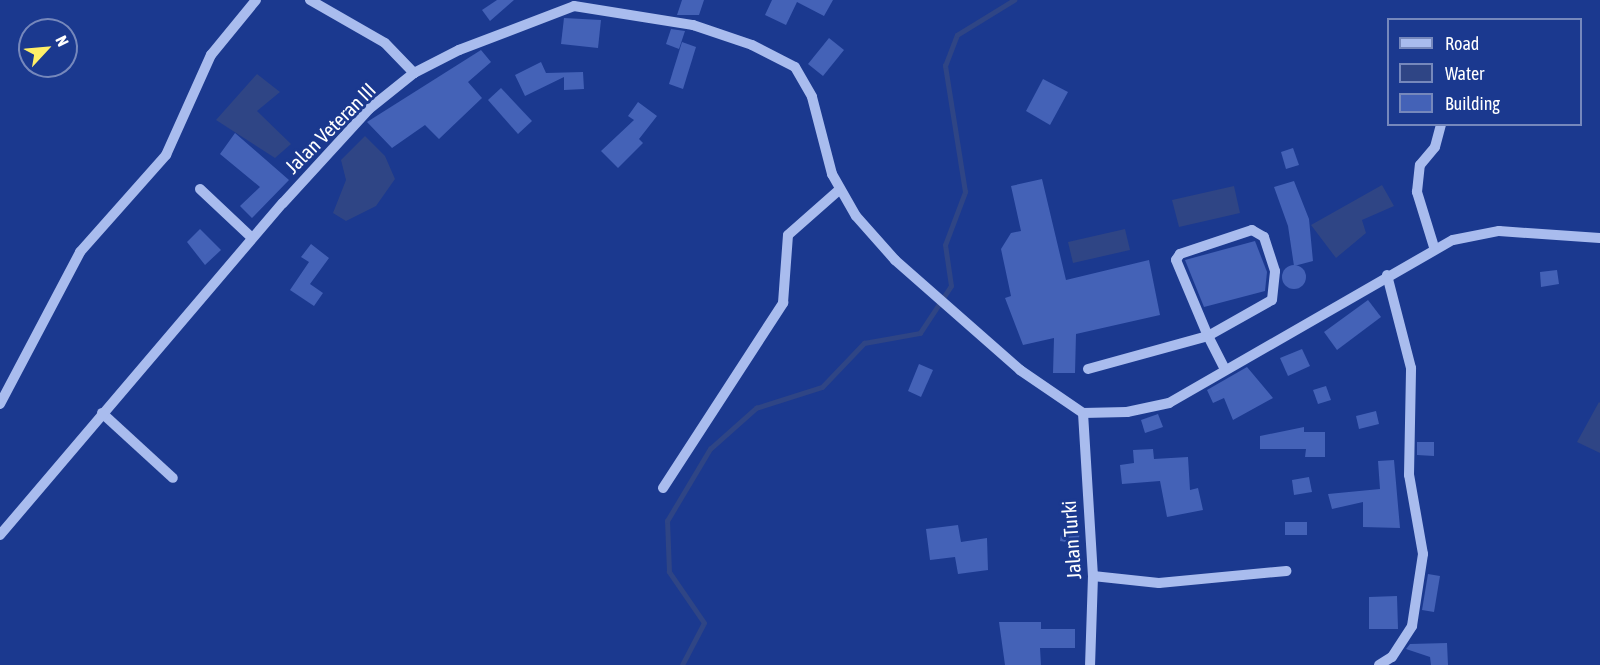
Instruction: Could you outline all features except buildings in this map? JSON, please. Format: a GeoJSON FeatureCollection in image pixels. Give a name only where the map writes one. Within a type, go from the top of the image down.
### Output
{"type":"FeatureCollection","features":[{"type":"Feature","properties":{"kind":"street"},"geometry":{"type":"LineString","coordinates":[[0,404],[81,252],[166,155],[211,55],[256,0]]}},
{"type":"Feature","properties":{"kind":"street"},"geometry":{"type":"LineString","coordinates":[[310,0],[385,43],[414,73]]}},
{"type":"Feature","properties":{"kind":"street","name":"Jalan Veteran III"},"geometry":{"type":"LineString","coordinates":[[0,535],[252,238],[369,109],[414,73],[543,14],[574,6],[693,25],[752,45],[795,67],[812,97],[839,190],[856,216],[882,247],[1020,370],[1083,413]]}},
{"type":"Feature","properties":{"kind":"street"},"geometry":{"type":"LineString","coordinates":[[1434,247],[1417,192],[1420,165],[1435,147],[1440,126]]}},
{"type":"Feature","properties":{"kind":"street"},"geometry":{"type":"LineString","coordinates":[[200,189],[252,238]]}},
{"type":"Feature","properties":{"kind":"street"},"geometry":{"type":"LineString","coordinates":[[663,488],[783,303],[788,235],[839,190]]}},
{"type":"Feature","properties":{"kind":"street"},"geometry":{"type":"LineString","coordinates":[[1088,369],[1208,336],[1272,300],[1275,271],[1258,233],[1241,231],[1176,260],[1208,336],[1225,370]]}},
{"type":"Feature","properties":{"kind":"street"},"geometry":{"type":"LineString","coordinates":[[1083,413],[1148,410],[1225,370],[1434,247],[1499,231],[1600,238]]}},
{"type":"Feature","properties":{"kind":"street"},"geometry":{"type":"LineString","coordinates":[[1379,665],[1392,657],[1412,626],[1423,554],[1409,474],[1411,368],[1388,275]]}},
{"type":"Feature","properties":{"kind":"street"},"geometry":{"type":"LineString","coordinates":[[102,413],[173,478]]}},
{"type":"Feature","properties":{"kind":"street","name":"Jalan Turki"},"geometry":{"type":"LineString","coordinates":[[1083,413],[1092,576],[1090,665]]}},
{"type":"Feature","properties":{"kind":"street"},"geometry":{"type":"LineString","coordinates":[[1092,576],[1159,583],[1286,571]]}},
{"type":"Feature","properties":{"kind":"water"},"geometry":{"type":"Polygon","coordinates":[[[257,74],[280,92],[257,111],[291,144],[275,158],[216,120],[257,74]]]}},
{"type":"Feature","properties":{"kind":"water"},"geometry":{"type":"Polygon","coordinates":[[[365,136],[385,156],[395,179],[376,206],[346,221],[333,213],[346,180],[341,160],[365,136]]]}},
{"type":"Feature","properties":{"kind":"water"},"geometry":{"type":"Polygon","coordinates":[[[1382,185],[1394,206],[1362,220],[1366,233],[1336,258],[1311,225],[1382,185]]]}},
{"type":"Feature","properties":{"kind":"water"},"geometry":{"type":"Polygon","coordinates":[[[1234,186],[1240,213],[1179,227],[1172,200],[1234,186]]]}},
{"type":"Feature","properties":{"kind":"water"},"geometry":{"type":"Polygon","coordinates":[[[1125,229],[1130,250],[1073,263],[1068,242],[1125,229]]]}},
{"type":"Feature","properties":{"kind":"water"},"geometry":{"type":"Polygon","coordinates":[[[1600,403],[1600,453],[1577,442],[1600,403]]]}},
{"type":"Feature","properties":{"kind":"waterway"},"geometry":{"type":"LineString","coordinates":[[682,665],[704,623],[669,572],[667,521],[710,449],[756,408],[822,387],[864,343],[920,333],[951,286],[945,245],[965,192],[945,66],[957,35],[1014,0]]}}]}
